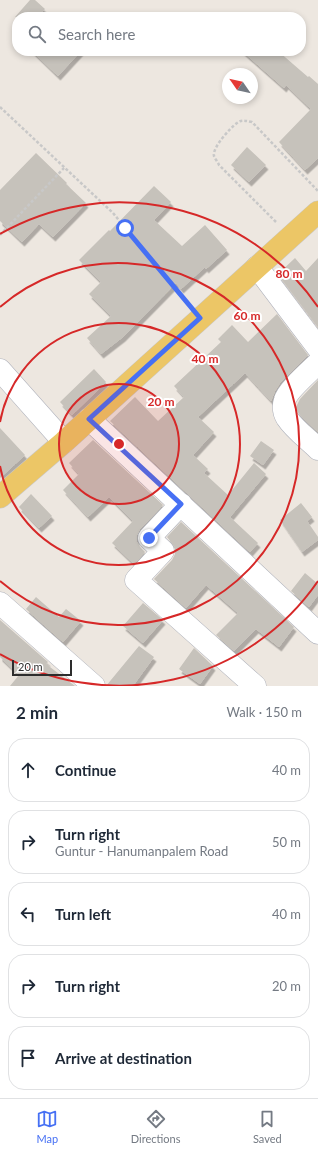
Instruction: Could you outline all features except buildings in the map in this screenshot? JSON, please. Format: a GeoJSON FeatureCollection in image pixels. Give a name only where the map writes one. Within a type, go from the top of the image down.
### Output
{"type":"FeatureCollection","features":[{"type":"Feature","properties":{"kind":"main road"},"geometry":{"type":"LineString","coordinates":[[0,497],[64,442],[318,212]]}},
{"type":"Feature","properties":{"kind":"street"},"geometry":{"type":"LineString","coordinates":[[257,267],[318,348]]}},
{"type":"Feature","properties":{"kind":"street"},"geometry":{"type":"LineString","coordinates":[[318,363],[289,392],[285,399],[284,408],[286,417],[318,449]]}},
{"type":"Feature","properties":{"kind":"street"},"geometry":{"type":"LineString","coordinates":[[0,370],[64,442]]}},
{"type":"Feature","properties":{"kind":"street"},"geometry":{"type":"LineString","coordinates":[[89,419],[318,633]]}},
{"type":"Feature","properties":{"kind":"street"},"geometry":{"type":"LineString","coordinates":[[181,504],[149,538],[163,551],[136,580],[254,686]]}},
{"type":"Feature","properties":{"kind":"street"},"geometry":{"type":"LineString","coordinates":[[0,604],[94,686]]}},
{"type":"Feature","properties":{"kind":"path"},"geometry":{"type":"LineString","coordinates":[[0,107],[113,213],[200,318]]}},
{"type":"Feature","properties":{"kind":"path"},"geometry":{"type":"LineString","coordinates":[[290,237],[219,164],[214,157],[214,150],[219,142],[237,123],[244,120],[252,122],[318,191]]}},
{"type":"Feature","properties":{"kind":"path"},"geometry":{"type":"LineString","coordinates":[[0,236],[64,168]]}},
{"type":"Feature","properties":{"kind":"route"},"geometry":{"type":"LineString","coordinates":[[125,228],[200,318],[89,419],[181,504],[149,538]]}}]}
